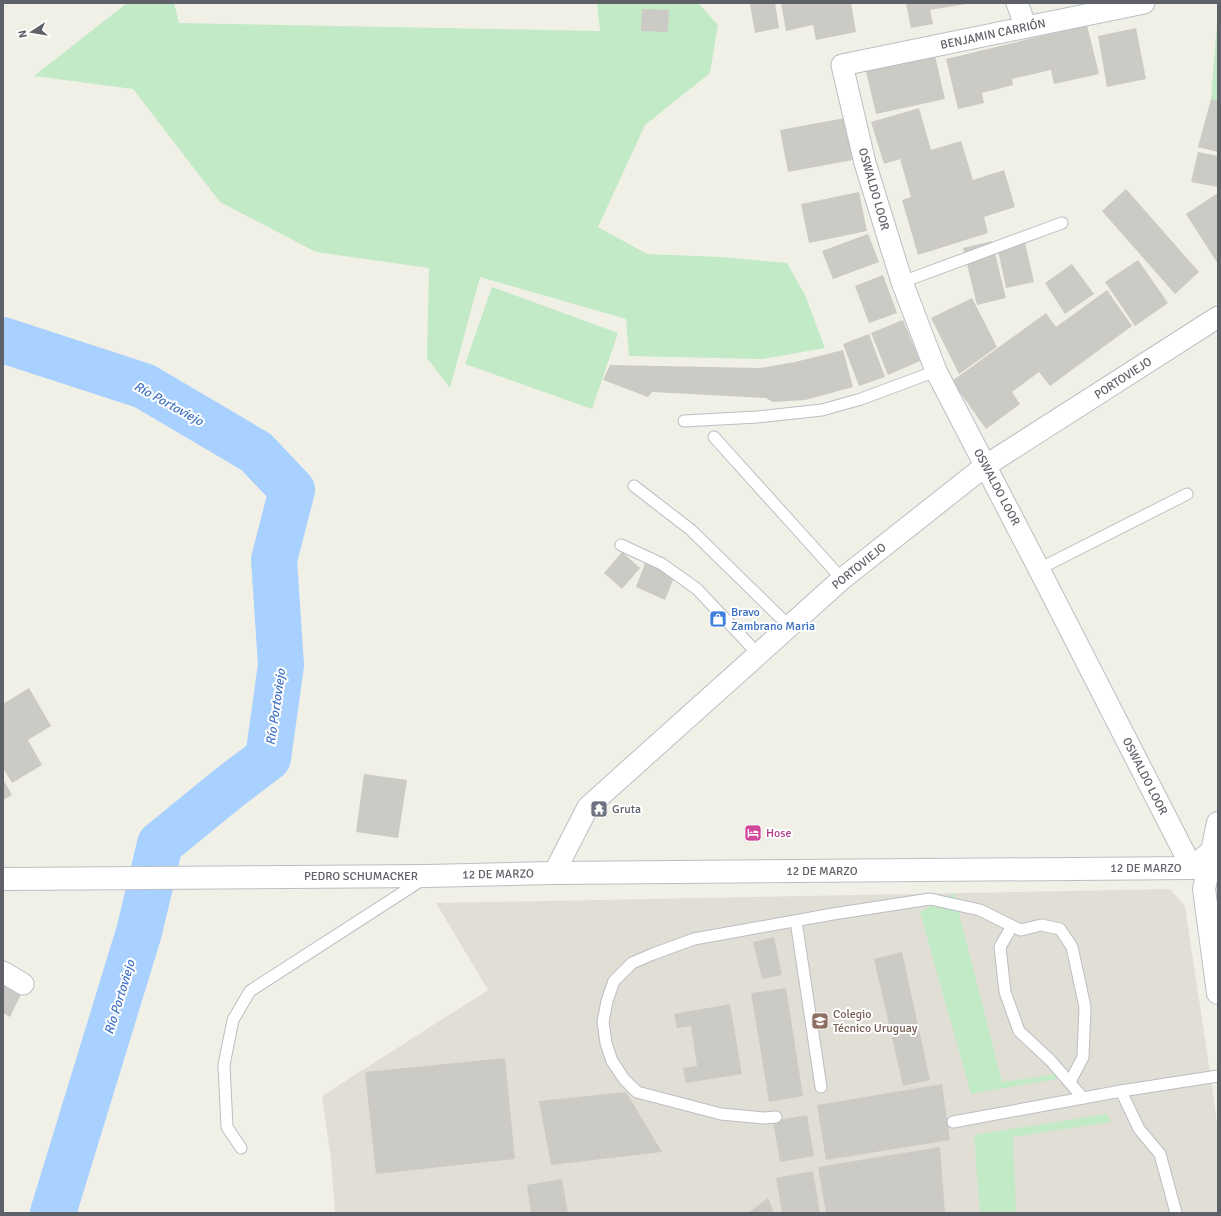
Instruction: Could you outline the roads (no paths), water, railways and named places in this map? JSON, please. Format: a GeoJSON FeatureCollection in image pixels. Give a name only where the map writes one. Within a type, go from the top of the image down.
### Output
{"type":"FeatureCollection","features":[{"type":"Feature","properties":{"kind":"street"},"geometry":{"type":"LineString","coordinates":[[1017,3],[1026,27]]}},
{"type":"Feature","properties":{"kind":"street","name":"BENJAMIN CARRIÓN"},"geometry":{"type":"LineString","coordinates":[[842,65],[1144,3]]}},
{"type":"Feature","properties":{"kind":"street","name":"OSWALDO LOOR"},"geometry":{"type":"LineString","coordinates":[[842,65],[865,163],[902,282],[936,371],[1204,889]]}},
{"type":"Feature","properties":{"kind":"street","name":"PORTOVIEJO"},"geometry":{"type":"LineString","coordinates":[[554,873],[588,807],[842,579],[985,466],[1218,317]]}},
{"type":"Feature","properties":{"kind":"street"},"geometry":{"type":"LineString","coordinates":[[1218,822],[1204,889],[1218,993]]}},
{"type":"Feature","properties":{"kind":"street","name":"12 DE MARZO"},"geometry":{"type":"LineString","coordinates":[[428,876],[554,873],[1192,868],[1211,852]]}},
{"type":"Feature","properties":{"kind":"street","name":"PEDRO SCHUMACKER"},"geometry":{"type":"LineString","coordinates":[[5,879],[428,876]]}},
{"type":"Feature","properties":{"kind":"street"},"geometry":{"type":"LineString","coordinates":[[3,972],[23,984]]}},
{"type":"Feature","properties":{"kind":"lane"},"geometry":{"type":"LineString","coordinates":[[902,282],[1062,223]]}},
{"type":"Feature","properties":{"kind":"lane"},"geometry":{"type":"LineString","coordinates":[[684,421],[757,417],[822,410],[861,399],[936,371]]}},
{"type":"Feature","properties":{"kind":"lane"},"geometry":{"type":"LineString","coordinates":[[714,438],[842,579]]}},
{"type":"Feature","properties":{"kind":"lane"},"geometry":{"type":"LineString","coordinates":[[634,486],[691,530],[789,626]]}},
{"type":"Feature","properties":{"kind":"lane"},"geometry":{"type":"LineString","coordinates":[[1039,569],[1187,494]]}},
{"type":"Feature","properties":{"kind":"lane"},"geometry":{"type":"LineString","coordinates":[[621,545],[662,564],[697,589],[758,654]]}},
{"type":"Feature","properties":{"kind":"lane"},"geometry":{"type":"LineString","coordinates":[[241,1148],[227,1127],[224,1065],[233,1020],[250,991],[428,876]]}},
{"type":"Feature","properties":{"kind":"lane"},"geometry":{"type":"LineString","coordinates":[[776,1117],[764,1118],[721,1114],[638,1092],[624,1079],[612,1061],[606,1043],[603,1022],[606,1001],[614,981],[632,963],[694,939],[930,899],[980,910],[1021,930],[1041,925],[1060,929],[1072,947],[1085,1007],[1083,1057],[1070,1082]]}},
{"type":"Feature","properties":{"kind":"lane"},"geometry":{"type":"LineString","coordinates":[[796,921],[821,1087]]}},
{"type":"Feature","properties":{"kind":"lane"},"geometry":{"type":"LineString","coordinates":[[1012,926],[1000,947],[1005,992],[1019,1030],[1051,1060],[1083,1098]]}},
{"type":"Feature","properties":{"kind":"lane"},"geometry":{"type":"LineString","coordinates":[[953,1122],[1121,1091],[1218,1076]]}},
{"type":"Feature","properties":{"kind":"lane"},"geometry":{"type":"LineString","coordinates":[[1121,1091],[1139,1130],[1160,1154],[1176,1213]]}},
{"type":"Feature","properties":{"kind":"waterway","name":"Río Portoviejo"},"geometry":{"type":"LineString","coordinates":[[3,340],[144,386],[256,452],[292,490],[274,560],[281,665],[268,758],[160,844],[139,932],[53,1213]]}},
{"type":"Feature","properties":{"kind":"place","name":"Bravo Zambrano Maria"},"geometry":{"type":"Point","coordinates":[718,619]}},
{"type":"Feature","properties":{"kind":"place","name":"Gruta"},"geometry":{"type":"Point","coordinates":[599,809]}},
{"type":"Feature","properties":{"kind":"place","name":"Hose"},"geometry":{"type":"Point","coordinates":[753,833]}},
{"type":"Feature","properties":{"kind":"place","name":"Colegio Técnico Uruguay"},"geometry":{"type":"Point","coordinates":[820,1021]}}]}
